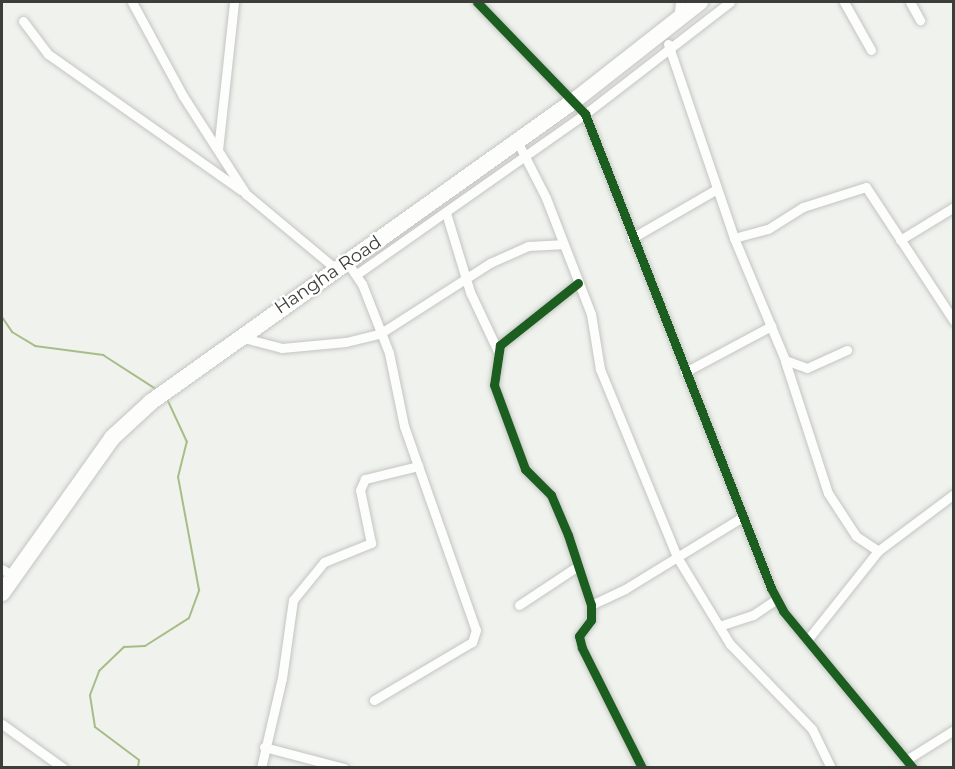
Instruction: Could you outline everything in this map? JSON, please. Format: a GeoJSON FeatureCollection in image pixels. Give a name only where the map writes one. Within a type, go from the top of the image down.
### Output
{"type":"FeatureCollection","features":[{"type":"Feature","properties":{"kind":"highway","name":"Hangha Road"},"geometry":{"type":"LineString","coordinates":[[2,593],[7,572],[112,438],[151,402],[238,336],[347,269],[521,148],[575,100],[700,2]]}},
{"type":"Feature","properties":{"kind":"street"},"geometry":{"type":"LineString","coordinates":[[132,2],[183,96],[246,194]]}},
{"type":"Feature","properties":{"kind":"street"},"geometry":{"type":"LineString","coordinates":[[218,150],[234,2]]}},
{"type":"Feature","properties":{"kind":"street"},"geometry":{"type":"LineString","coordinates":[[477,2],[575,100],[585,114],[741,518],[777,599],[909,764],[954,730]]}},
{"type":"Feature","properties":{"kind":"street"},"geometry":{"type":"LineString","coordinates":[[678,19],[680,2]]}},
{"type":"Feature","properties":{"kind":"street"},"geometry":{"type":"LineString","coordinates":[[347,269],[446,213],[521,148],[585,114],[730,2]]}},
{"type":"Feature","properties":{"kind":"street"},"geometry":{"type":"LineString","coordinates":[[844,2],[871,50]]}},
{"type":"Feature","properties":{"kind":"street"},"geometry":{"type":"LineString","coordinates":[[910,2],[920,20]]}},
{"type":"Feature","properties":{"kind":"street"},"geometry":{"type":"LineString","coordinates":[[23,21],[48,54],[246,194],[347,269],[381,333],[418,466],[476,636],[374,700]]}},
{"type":"Feature","properties":{"kind":"street"},"geometry":{"type":"LineString","coordinates":[[663,30],[734,238],[785,360],[828,494],[856,536],[878,551]]}},
{"type":"Feature","properties":{"kind":"street"},"geometry":{"type":"LineString","coordinates":[[521,148],[591,314],[600,369],[677,557],[737,652],[812,729],[831,768]]}},
{"type":"Feature","properties":{"kind":"street"},"geometry":{"type":"LineString","coordinates":[[734,238],[753,235],[803,207],[860,186],[866,188],[954,321]]}},
{"type":"Feature","properties":{"kind":"street"},"geometry":{"type":"LineString","coordinates":[[632,238],[717,189]]}},
{"type":"Feature","properties":{"kind":"street"},"geometry":{"type":"LineString","coordinates":[[900,240],[954,207]]}},
{"type":"Feature","properties":{"kind":"street"},"geometry":{"type":"LineString","coordinates":[[446,213],[466,279],[497,349],[494,385],[518,454],[528,475],[554,501],[591,605],[591,620],[579,636],[582,648],[642,768]]}},
{"type":"Feature","properties":{"kind":"street"},"geometry":{"type":"LineString","coordinates":[[238,336],[282,348],[325,345],[381,333],[466,279],[528,246],[561,244]]}},
{"type":"Feature","properties":{"kind":"street"},"geometry":{"type":"LineString","coordinates":[[497,349],[579,283]]}},
{"type":"Feature","properties":{"kind":"street"},"geometry":{"type":"LineString","coordinates":[[685,372],[771,326]]}},
{"type":"Feature","properties":{"kind":"street"},"geometry":{"type":"LineString","coordinates":[[785,360],[807,368],[847,350]]}},
{"type":"Feature","properties":{"kind":"street"},"geometry":{"type":"LineString","coordinates":[[261,768],[264,747],[282,678],[293,600],[324,562],[371,543],[360,490],[364,479],[418,466]]}},
{"type":"Feature","properties":{"kind":"street"},"geometry":{"type":"LineString","coordinates":[[808,639],[878,551],[954,494]]}},
{"type":"Feature","properties":{"kind":"street"},"geometry":{"type":"LineString","coordinates":[[591,605],[741,518]]}},
{"type":"Feature","properties":{"kind":"street"},"geometry":{"type":"LineString","coordinates":[[519,605],[578,566]]}},
{"type":"Feature","properties":{"kind":"street"},"geometry":{"type":"LineString","coordinates":[[719,626],[745,619],[777,599]]}},
{"type":"Feature","properties":{"kind":"street"},"geometry":{"type":"LineString","coordinates":[[2,724],[63,768]]}},
{"type":"Feature","properties":{"kind":"street"},"geometry":{"type":"LineString","coordinates":[[264,747],[340,767]]}},
{"type":"Feature","properties":{"kind":"waterway"},"geometry":{"type":"LineString","coordinates":[[2,317],[12,332],[35,346],[103,355],[156,389]]}},
{"type":"Feature","properties":{"kind":"waterway"},"geometry":{"type":"LineString","coordinates":[[138,768],[139,760],[95,727],[90,695],[99,671],[124,647],[145,646],[189,618],[199,590],[178,477],[187,442],[167,399]]}},
{"type":"Feature","properties":{"kind":"cycle path"},"geometry":{"type":"LineString","coordinates":[[477,2],[585,114],[771,588],[783,611],[913,768]]}},
{"type":"Feature","properties":{"kind":"cycle path"},"geometry":{"type":"LineString","coordinates":[[578,283],[500,345],[494,385],[525,469],[551,495],[568,535],[591,605],[591,620],[579,636],[582,648],[642,768]]}}]}
